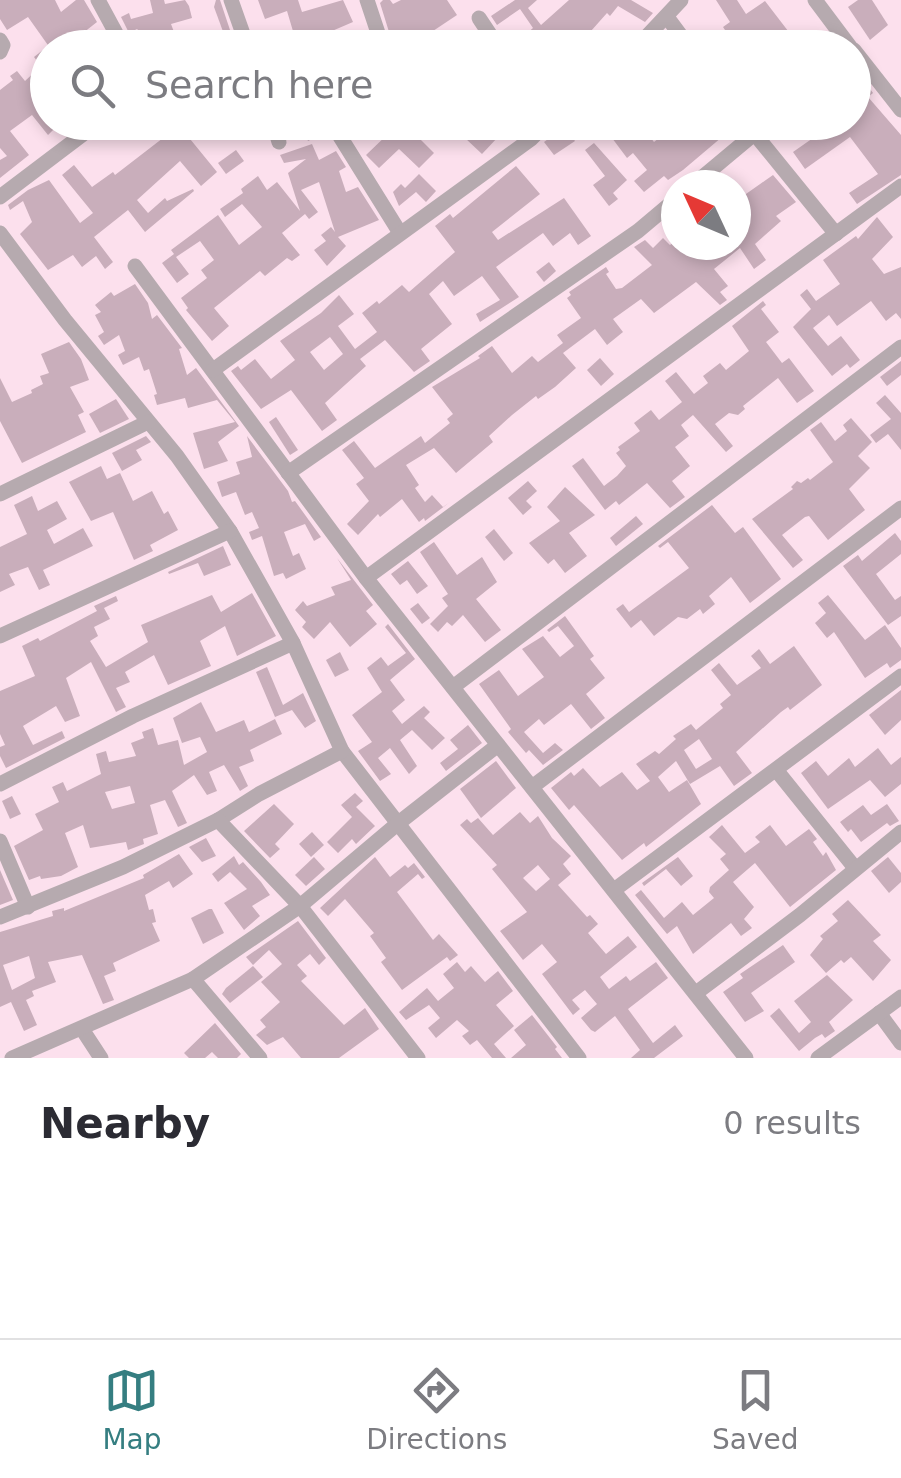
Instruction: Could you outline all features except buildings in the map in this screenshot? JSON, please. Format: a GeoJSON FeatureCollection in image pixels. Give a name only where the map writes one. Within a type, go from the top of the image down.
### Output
{"type":"FeatureCollection","features":[{"type":"Feature","properties":{"kind":"street"},"geometry":{"type":"LineString","coordinates":[[98,0],[114,30]]}},
{"type":"Feature","properties":{"kind":"street"},"geometry":{"type":"LineString","coordinates":[[232,0],[242,30]]}},
{"type":"Feature","properties":{"kind":"street"},"geometry":{"type":"LineString","coordinates":[[367,0],[377,30]]}},
{"type":"Feature","properties":{"kind":"street"},"geometry":{"type":"LineString","coordinates":[[654,30],[681,0]]}},
{"type":"Feature","properties":{"kind":"street"},"geometry":{"type":"LineString","coordinates":[[815,0],[838,30]]}},
{"type":"Feature","properties":{"kind":"street"},"geometry":{"type":"LineString","coordinates":[[667,17],[677,30]]}},
{"type":"Feature","properties":{"kind":"street"},"geometry":{"type":"LineString","coordinates":[[479,18],[487,30]]}},
{"type":"Feature","properties":{"kind":"street"},"geometry":{"type":"LineString","coordinates":[[0,40],[0,52]]}},
{"type":"Feature","properties":{"kind":"street"},"geometry":{"type":"LineString","coordinates":[[871,73],[901,110]]}},
{"type":"Feature","properties":{"kind":"street"},"geometry":{"type":"LineString","coordinates":[[0,197],[76,140]]}},
{"type":"Feature","properties":{"kind":"street"},"geometry":{"type":"LineString","coordinates":[[342,140],[400,233]]}},
{"type":"Feature","properties":{"kind":"street"},"geometry":{"type":"LineString","coordinates":[[212,370],[526,140]]}},
{"type":"Feature","properties":{"kind":"street"},"geometry":{"type":"LineString","coordinates":[[708,170],[737,140]]}},
{"type":"Feature","properties":{"kind":"street"},"geometry":{"type":"LineString","coordinates":[[759,140],[836,234]]}},
{"type":"Feature","properties":{"kind":"street"},"geometry":{"type":"LineString","coordinates":[[366,578],[901,186]]}},
{"type":"Feature","properties":{"kind":"street"},"geometry":{"type":"LineString","coordinates":[[288,473],[661,212]]}},
{"type":"Feature","properties":{"kind":"street"},"geometry":{"type":"LineString","coordinates":[[0,233],[230,530],[293,643],[342,751],[579,1058]]}},
{"type":"Feature","properties":{"kind":"street"},"geometry":{"type":"LineString","coordinates":[[135,266],[366,578],[746,1058]]}},
{"type":"Feature","properties":{"kind":"street"},"geometry":{"type":"LineString","coordinates":[[453,688],[901,347]]}},
{"type":"Feature","properties":{"kind":"street"},"geometry":{"type":"LineString","coordinates":[[0,494],[148,422]]}},
{"type":"Feature","properties":{"kind":"street"},"geometry":{"type":"LineString","coordinates":[[532,787],[898,517]]}},
{"type":"Feature","properties":{"kind":"street"},"geometry":{"type":"LineString","coordinates":[[0,636],[230,530]]}},
{"type":"Feature","properties":{"kind":"street"},"geometry":{"type":"LineString","coordinates":[[0,784],[133,716],[293,643]]}},
{"type":"Feature","properties":{"kind":"street"},"geometry":{"type":"LineString","coordinates":[[614,890],[901,676]]}},
{"type":"Feature","properties":{"kind":"street"},"geometry":{"type":"LineString","coordinates":[[12,1058],[193,979],[300,906],[498,745]]}},
{"type":"Feature","properties":{"kind":"street"},"geometry":{"type":"LineString","coordinates":[[0,918],[123,867],[342,751]]}},
{"type":"Feature","properties":{"kind":"street"},"geometry":{"type":"LineString","coordinates":[[777,770],[855,868]]}},
{"type":"Feature","properties":{"kind":"street"},"geometry":{"type":"LineString","coordinates":[[218,820],[300,906],[418,1058]]}},
{"type":"Feature","properties":{"kind":"street"},"geometry":{"type":"LineString","coordinates":[[696,993],[901,832]]}},
{"type":"Feature","properties":{"kind":"street"},"geometry":{"type":"LineString","coordinates":[[0,841],[28,908]]}},
{"type":"Feature","properties":{"kind":"street"},"geometry":{"type":"LineString","coordinates":[[193,979],[260,1058]]}},
{"type":"Feature","properties":{"kind":"street"},"geometry":{"type":"LineString","coordinates":[[818,1058],[901,997]]}},
{"type":"Feature","properties":{"kind":"street"},"geometry":{"type":"LineString","coordinates":[[880,1013],[901,1043]]}},
{"type":"Feature","properties":{"kind":"street"},"geometry":{"type":"LineString","coordinates":[[82,1029],[101,1058]]}}]}
